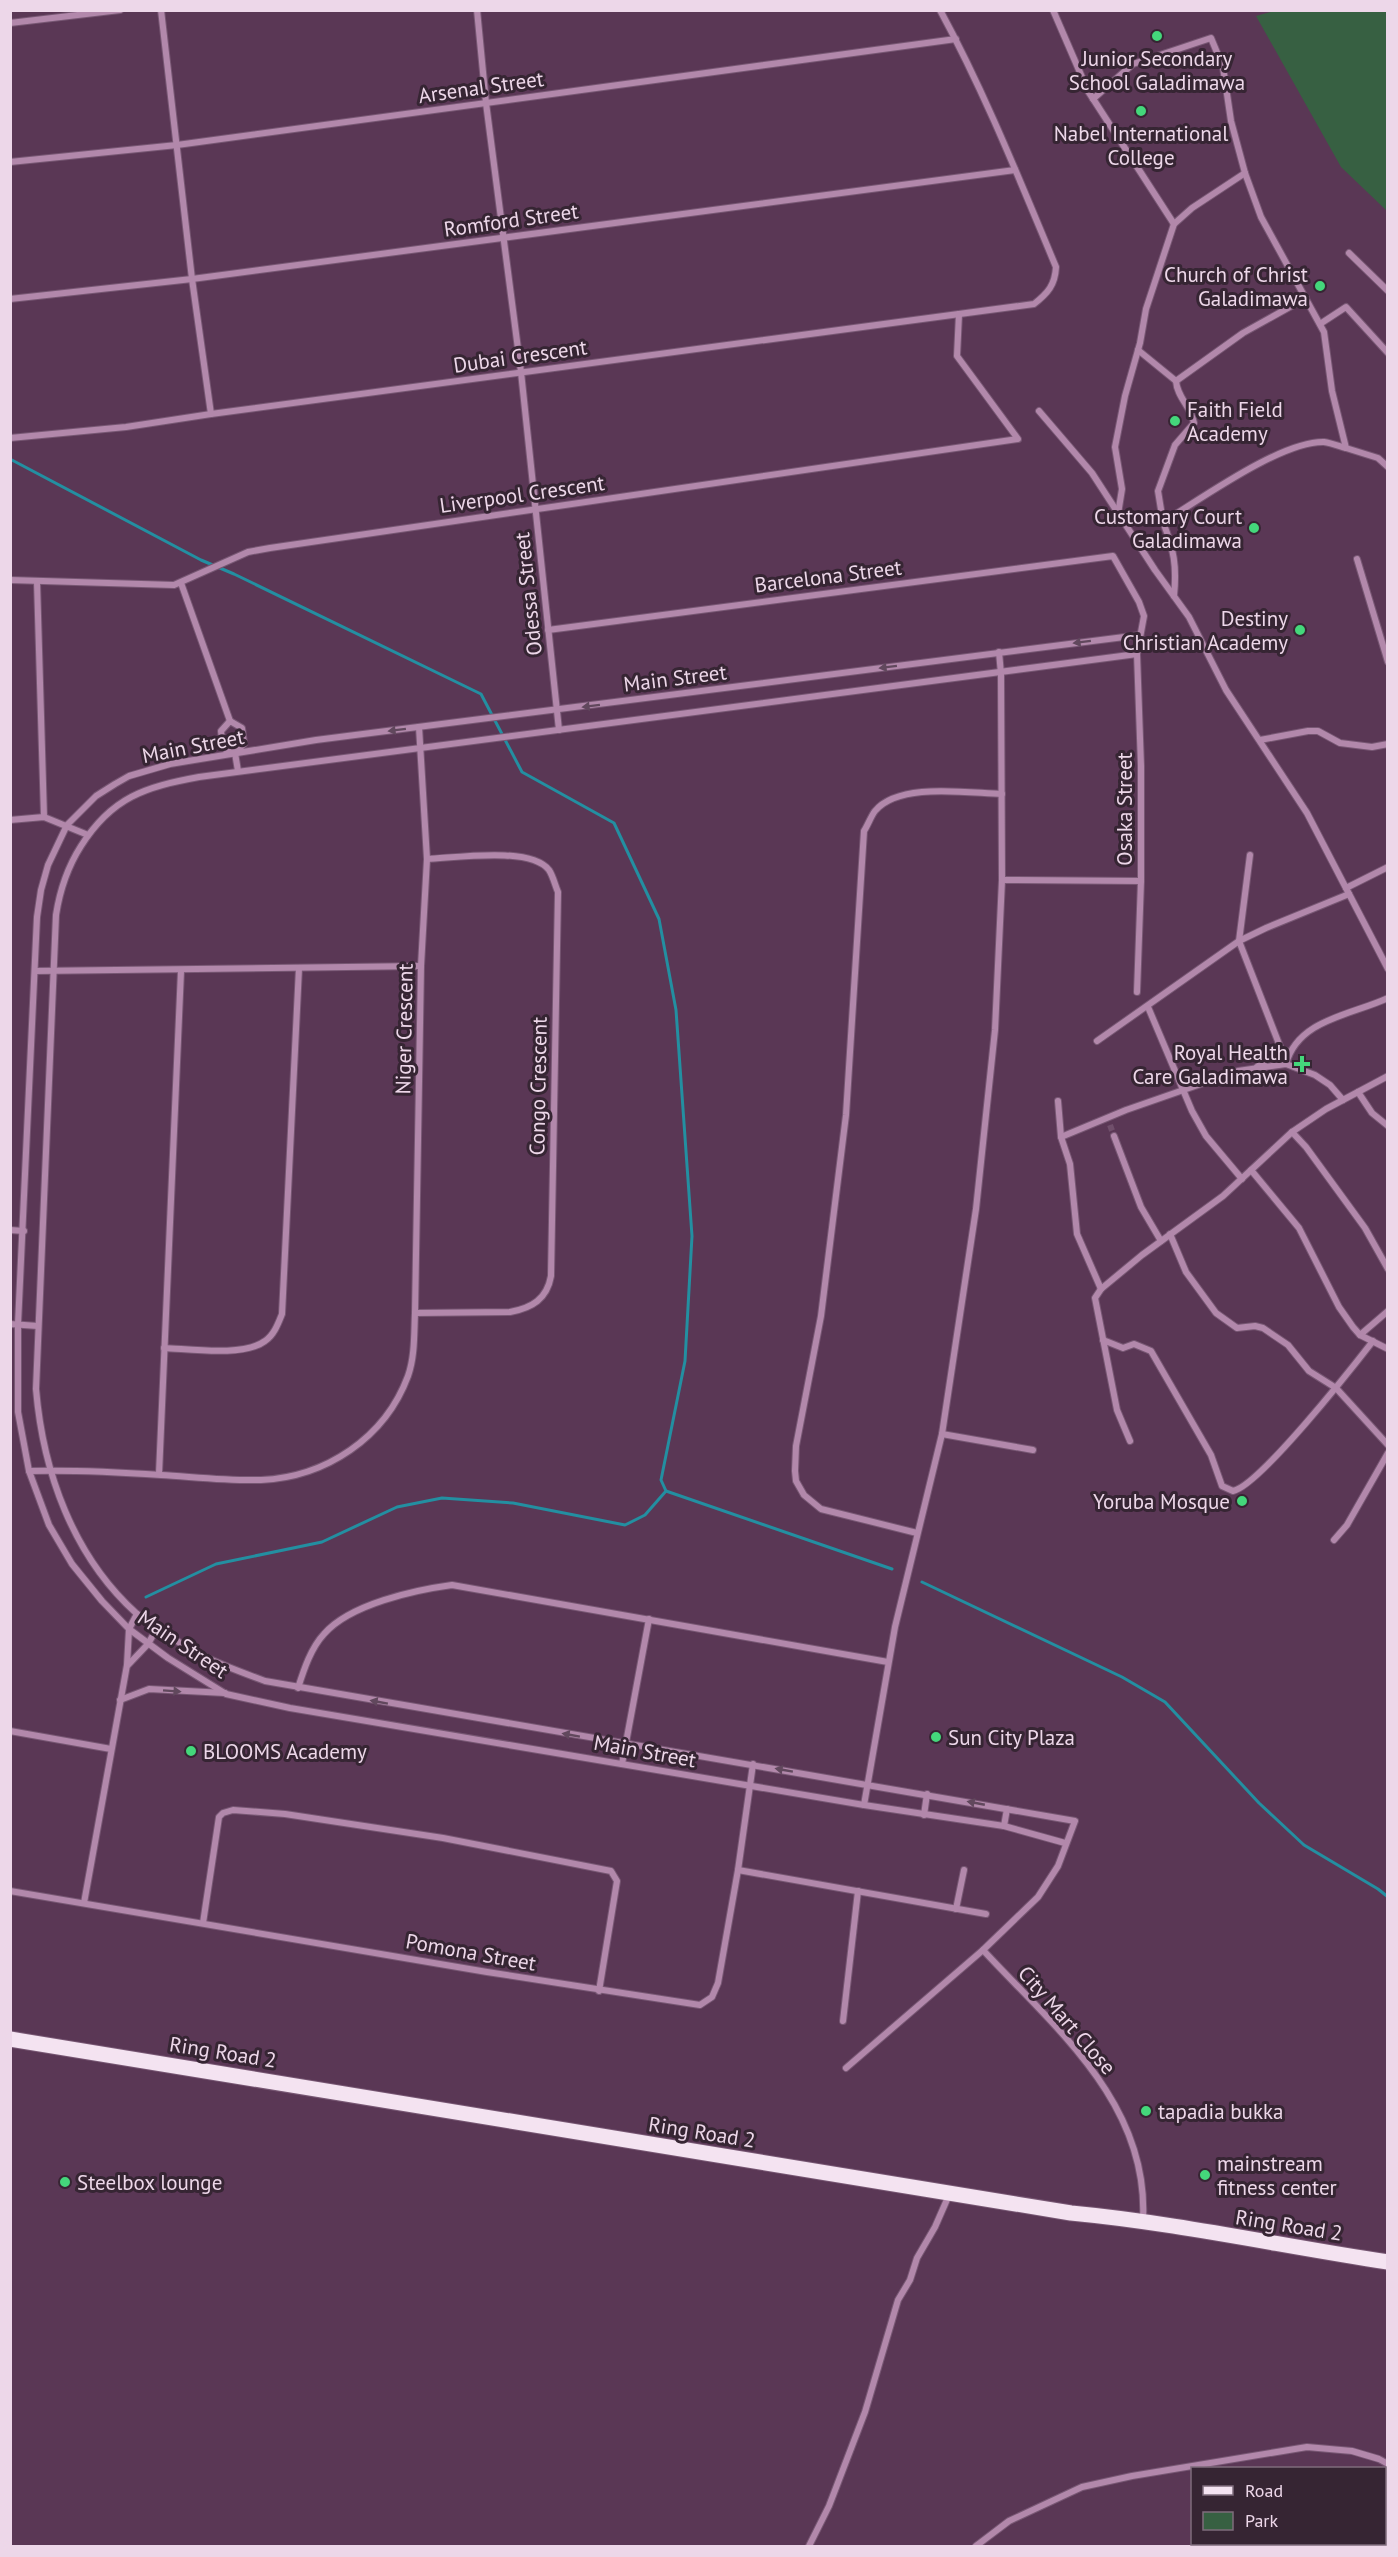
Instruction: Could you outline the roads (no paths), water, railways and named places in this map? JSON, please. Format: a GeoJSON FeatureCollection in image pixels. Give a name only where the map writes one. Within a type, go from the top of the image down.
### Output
{"type":"FeatureCollection","features":[{"type":"Feature","properties":{"kind":"main road","name":"Ring Road 2"},"geometry":{"type":"LineString","coordinates":[[10,2039],[1071,2213],[1143,2220],[1212,2234],[1388,2262]]}},
{"type":"Feature","properties":{"kind":"street"},"geometry":{"type":"LineString","coordinates":[[10,23],[120,10]]}},
{"type":"Feature","properties":{"kind":"street"},"geometry":{"type":"LineString","coordinates":[[161,10],[192,279],[211,414]]}},
{"type":"Feature","properties":{"kind":"street","name":"Odessa Street"},"geometry":{"type":"LineString","coordinates":[[477,10],[486,103],[536,508],[559,730]]}},
{"type":"Feature","properties":{"kind":"street"},"geometry":{"type":"LineString","coordinates":[[940,10],[956,39],[1016,170]]}},
{"type":"Feature","properties":{"kind":"street"},"geometry":{"type":"LineString","coordinates":[[1053,10],[1093,99],[1174,224]]}},
{"type":"Feature","properties":{"kind":"street"},"geometry":{"type":"LineString","coordinates":[[1093,99],[1133,64],[1211,38],[1223,67],[1231,120],[1245,173],[1261,217],[1324,332],[1332,391],[1346,448]]}},
{"type":"Feature","properties":{"kind":"street","name":"Arsenal Street"},"geometry":{"type":"LineString","coordinates":[[10,162],[177,145],[956,39]]}},
{"type":"Feature","properties":{"kind":"street","name":"Romford Street"},"geometry":{"type":"LineString","coordinates":[[10,298],[192,279],[1016,170]]}},
{"type":"Feature","properties":{"kind":"street","name":"Dubai Crescent"},"geometry":{"type":"LineString","coordinates":[[10,438],[126,427],[1034,304],[1048,293],[1055,281],[1056,267],[1016,170]]}},
{"type":"Feature","properties":{"kind":"street"},"geometry":{"type":"LineString","coordinates":[[1118,515],[1122,489],[1115,447],[1146,309],[1174,224],[1192,208],[1245,173]]}},
{"type":"Feature","properties":{"kind":"street"},"geometry":{"type":"LineString","coordinates":[[1349,253],[1388,291]]}},
{"type":"Feature","properties":{"kind":"street"},"geometry":{"type":"LineString","coordinates":[[1176,381],[1243,333],[1306,298]]}},
{"type":"Feature","properties":{"kind":"street"},"geometry":{"type":"LineString","coordinates":[[1320,324],[1346,307],[1388,353]]}},
{"type":"Feature","properties":{"kind":"street","name":"Liverpool Crescent"},"geometry":{"type":"LineString","coordinates":[[10,580],[165,586],[181,583],[248,552],[536,508],[1018,440],[957,356],[959,314]]}},
{"type":"Feature","properties":{"kind":"street"},"geometry":{"type":"LineString","coordinates":[[1138,350],[1176,381]]}},
{"type":"Feature","properties":{"kind":"street"},"geometry":{"type":"LineString","coordinates":[[1174,596],[1177,572],[1173,549],[1163,522],[1158,491],[1175,445],[1194,423],[1192,411],[1176,390],[1176,381]]}},
{"type":"Feature","properties":{"kind":"street"},"geometry":{"type":"LineString","coordinates":[[1039,411],[1092,473],[1118,515],[1189,617],[1226,690],[1307,813],[1388,969]]}},
{"type":"Feature","properties":{"kind":"street"},"geometry":{"type":"LineString","coordinates":[[1163,522],[1247,471],[1291,449],[1324,442],[1378,458],[1388,467]]}},
{"type":"Feature","properties":{"kind":"street","name":"Barcelona Street"},"geometry":{"type":"LineString","coordinates":[[548,630],[1113,556]]}},
{"type":"Feature","properties":{"kind":"street","name":"Osaka Street"},"geometry":{"type":"LineString","coordinates":[[1002,880],[1141,881],[1141,766],[1137,654],[1144,616],[1139,602],[1113,556]]}},
{"type":"Feature","properties":{"kind":"street"},"geometry":{"type":"LineString","coordinates":[[1357,559],[1388,662]]}},
{"type":"Feature","properties":{"kind":"street"},"geometry":{"type":"LineString","coordinates":[[37,582],[44,816]]}},
{"type":"Feature","properties":{"kind":"street"},"geometry":{"type":"LineString","coordinates":[[181,583],[230,721],[242,728],[244,744],[235,753]]}},
{"type":"Feature","properties":{"kind":"street","name":"Main Street"},"geometry":{"type":"LineString","coordinates":[[1137,654],[1001,674],[420,746],[238,771],[164,784],[143,791],[107,812],[88,835],[65,875],[56,915],[49,1128],[38,1326],[38,1414],[49,1471],[59,1499],[84,1548],[107,1581],[137,1614],[183,1646],[227,1667],[265,1681],[1075,1821],[1065,1843],[1004,1826],[749,1786],[290,1708],[226,1694],[148,1644],[129,1629],[102,1601],[72,1564],[49,1526],[28,1471],[18,1412],[18,1324],[40,890],[48,865],[67,825],[96,796],[129,777],[170,764],[235,753],[419,727],[1140,635]]}},
{"type":"Feature","properties":{"kind":"street"},"geometry":{"type":"LineString","coordinates":[[864,1805],[888,1662],[905,1582],[942,1434],[976,1209],[995,1030],[1002,880],[999,652]]}},
{"type":"Feature","properties":{"kind":"street"},"geometry":{"type":"LineString","coordinates":[[230,721],[221,731],[223,747],[235,753]]}},
{"type":"Feature","properties":{"kind":"street","name":"Niger Crescent"},"geometry":{"type":"LineString","coordinates":[[28,1471],[159,1474],[230,1480],[262,1480],[309,1472],[342,1456],[376,1428],[391,1411],[401,1392],[414,1349],[415,1313],[422,966],[427,859],[419,727]]}},
{"type":"Feature","properties":{"kind":"street"},"geometry":{"type":"LineString","coordinates":[[1260,740],[1318,731],[1340,743],[1372,747],[1388,744]]}},
{"type":"Feature","properties":{"kind":"street"},"geometry":{"type":"LineString","coordinates":[[235,753],[238,771]]}},
{"type":"Feature","properties":{"kind":"street"},"geometry":{"type":"LineString","coordinates":[[917,1533],[821,1509],[804,1496],[796,1481],[795,1471],[796,1446],[821,1316],[846,1115],[864,831],[876,810],[890,799],[909,792],[1002,794]]}},
{"type":"Feature","properties":{"kind":"street"},"geometry":{"type":"LineString","coordinates":[[10,820],[44,816],[88,835]]}},
{"type":"Feature","properties":{"kind":"street","name":"Congo Crescent"},"geometry":{"type":"LineString","coordinates":[[415,1313],[523,1310],[543,1298],[549,1287],[551,1276],[558,892],[549,869],[530,859],[512,855],[427,859]]}},
{"type":"Feature","properties":{"kind":"street"},"geometry":{"type":"LineString","coordinates":[[1251,855],[1239,941],[1281,1049],[1289,1052]]}},
{"type":"Feature","properties":{"kind":"street"},"geometry":{"type":"LineString","coordinates":[[1097,1041],[1239,941],[1348,891],[1388,867]]}},
{"type":"Feature","properties":{"kind":"street"},"geometry":{"type":"LineString","coordinates":[[1137,992],[1141,881]]}},
{"type":"Feature","properties":{"kind":"street"},"geometry":{"type":"LineString","coordinates":[[35,971],[181,971],[422,966]]}},
{"type":"Feature","properties":{"kind":"street"},"geometry":{"type":"LineString","coordinates":[[164,1348],[246,1350],[265,1341],[276,1329],[282,1314],[299,968]]}},
{"type":"Feature","properties":{"kind":"street"},"geometry":{"type":"LineString","coordinates":[[159,1474],[181,971]]}},
{"type":"Feature","properties":{"kind":"street"},"geometry":{"type":"LineString","coordinates":[[1286,1064],[1289,1052],[1310,1030],[1322,1022],[1358,1011],[1388,998]]}},
{"type":"Feature","properties":{"kind":"street"},"geometry":{"type":"LineString","coordinates":[[1148,1007],[1206,1137],[1242,1179]]}},
{"type":"Feature","properties":{"kind":"street"},"geometry":{"type":"LineString","coordinates":[[1256,1068],[1281,1049]]}},
{"type":"Feature","properties":{"kind":"street"},"geometry":{"type":"LineString","coordinates":[[1061,1137],[1109,1122],[1126,1110],[1238,1071],[1286,1064],[1300,1067],[1315,1076],[1329,1085],[1342,1100]]}},
{"type":"Feature","properties":{"kind":"street"},"geometry":{"type":"LineString","coordinates":[[1130,1441],[1117,1410],[1103,1341],[1095,1298],[1101,1289],[1170,1234],[1223,1196],[1292,1132],[1342,1100],[1388,1076]]}},
{"type":"Feature","properties":{"kind":"street"},"geometry":{"type":"LineString","coordinates":[[1358,1092],[1372,1113],[1388,1126]]}},
{"type":"Feature","properties":{"kind":"street"},"geometry":{"type":"LineString","coordinates":[[1058,1101],[1061,1137],[1070,1164],[1077,1234],[1101,1289]]}},
{"type":"Feature","properties":{"kind":"street"},"geometry":{"type":"LineString","coordinates":[[1292,1132],[1365,1228],[1388,1269]]}},
{"type":"Feature","properties":{"kind":"street"},"geometry":{"type":"LineString","coordinates":[[1114,1136],[1141,1207],[1161,1241]]}},
{"type":"Feature","properties":{"kind":"street"},"geometry":{"type":"LineString","coordinates":[[1251,1170],[1299,1228],[1339,1307],[1360,1335],[1388,1349]]}},
{"type":"Feature","properties":{"kind":"street"},"geometry":{"type":"LineString","coordinates":[[10,1230],[24,1231]]}},
{"type":"Feature","properties":{"kind":"street"},"geometry":{"type":"LineString","coordinates":[[1170,1234],[1186,1272],[1216,1313],[1237,1328],[1255,1326],[1263,1328],[1288,1345],[1309,1371],[1336,1388],[1388,1445]]}},
{"type":"Feature","properties":{"kind":"street"},"geometry":{"type":"LineString","coordinates":[[1360,1335],[1388,1311]]}},
{"type":"Feature","properties":{"kind":"street"},"geometry":{"type":"LineString","coordinates":[[10,1324],[38,1326]]}},
{"type":"Feature","properties":{"kind":"street"},"geometry":{"type":"LineString","coordinates":[[1103,1341],[1123,1348],[1134,1344],[1151,1351],[1211,1455],[1222,1486],[1228,1491],[1246,1486],[1280,1452],[1336,1388],[1373,1341]]}},
{"type":"Feature","properties":{"kind":"street"},"geometry":{"type":"LineString","coordinates":[[942,1434],[1032,1450]]}},
{"type":"Feature","properties":{"kind":"street"},"geometry":{"type":"LineString","coordinates":[[1334,1540],[1353,1515],[1388,1453]]}},
{"type":"Feature","properties":{"kind":"street"},"geometry":{"type":"LineString","coordinates":[[298,1688],[317,1643],[338,1622],[368,1606],[452,1585],[888,1662]]}},
{"type":"Feature","properties":{"kind":"street"},"geometry":{"type":"LineString","coordinates":[[84,1903],[127,1665],[129,1629],[137,1614]]}},
{"type":"Feature","properties":{"kind":"street"},"geometry":{"type":"LineString","coordinates":[[622,1764],[650,1619]]}},
{"type":"Feature","properties":{"kind":"street"},"geometry":{"type":"LineString","coordinates":[[127,1665],[148,1644],[157,1628]]}},
{"type":"Feature","properties":{"kind":"street"},"geometry":{"type":"LineString","coordinates":[[120,1700],[148,1689],[226,1694]]}},
{"type":"Feature","properties":{"kind":"street"},"geometry":{"type":"LineString","coordinates":[[10,1731],[111,1749]]}},
{"type":"Feature","properties":{"kind":"street","name":"Pomona Street"},"geometry":{"type":"LineString","coordinates":[[10,1891],[599,1991],[700,2005],[708,2001],[715,1993],[718,1983],[738,1870],[753,1764]]}},
{"type":"Feature","properties":{"kind":"street"},"geometry":{"type":"LineString","coordinates":[[924,1815],[927,1794]]}},
{"type":"Feature","properties":{"kind":"street"},"geometry":{"type":"LineString","coordinates":[[1004,1826],[1007,1809]]}},
{"type":"Feature","properties":{"kind":"street"},"geometry":{"type":"LineString","coordinates":[[203,1923],[219,1817],[227,1811],[285,1814],[443,1838],[611,1870],[616,1881],[599,1991]]}},
{"type":"Feature","properties":{"kind":"street"},"geometry":{"type":"LineString","coordinates":[[846,2068],[982,1950],[1038,1897],[1058,1866],[1065,1843]]}},
{"type":"Feature","properties":{"kind":"street"},"geometry":{"type":"LineString","coordinates":[[738,1870],[986,1914]]}},
{"type":"Feature","properties":{"kind":"street"},"geometry":{"type":"LineString","coordinates":[[956,1909],[964,1870]]}},
{"type":"Feature","properties":{"kind":"street"},"geometry":{"type":"LineString","coordinates":[[843,2021],[858,1891]]}},
{"type":"Feature","properties":{"kind":"street","name":"City Mart Close"},"geometry":{"type":"LineString","coordinates":[[982,1950],[1080,2054],[1115,2103],[1132,2141],[1141,2170],[1144,2196],[1143,2220]]}},
{"type":"Feature","properties":{"kind":"street"},"geometry":{"type":"LineString","coordinates":[[809,2547],[829,2506],[866,2412],[898,2300],[910,2280],[917,2258],[950,2192]]}},
{"type":"Feature","properties":{"kind":"street"},"geometry":{"type":"LineString","coordinates":[[976,2547],[1009,2521],[1082,2487],[1132,2476],[1307,2447],[1352,2451],[1379,2458],[1388,2464]]}},
{"type":"Feature","properties":{"kind":"waterway"},"geometry":{"type":"LineString","coordinates":[[10,459],[201,560],[481,694],[522,772],[614,823],[659,919],[676,1010],[692,1236],[685,1361],[661,1480],[666,1491],[892,1569]]}},
{"type":"Feature","properties":{"kind":"waterway"},"geometry":{"type":"LineString","coordinates":[[146,1597],[216,1564],[322,1542],[397,1507],[442,1498],[513,1503],[625,1525],[645,1515],[666,1491]]}},
{"type":"Feature","properties":{"kind":"waterway"},"geometry":{"type":"LineString","coordinates":[[922,1582],[1122,1677],[1165,1702],[1259,1803],[1304,1845],[1388,1897]]}},
{"type":"Feature","properties":{"kind":"tunnel"},"geometry":{"type":"LineString","coordinates":[[1110,1125],[1114,1136]]}},
{"type":"Feature","properties":{"kind":"place","name":"Junior Secondary School Galadimawa"},"geometry":{"type":"Point","coordinates":[1157,36]}},
{"type":"Feature","properties":{"kind":"place","name":"Nabel International College"},"geometry":{"type":"Point","coordinates":[1141,111]}},
{"type":"Feature","properties":{"kind":"place","name":"Church of Christ Galadimawa"},"geometry":{"type":"Point","coordinates":[1320,286]}},
{"type":"Feature","properties":{"kind":"place","name":"Faith Field Academy"},"geometry":{"type":"Point","coordinates":[1175,421]}},
{"type":"Feature","properties":{"kind":"place","name":"Customary Court Galadimawa"},"geometry":{"type":"Point","coordinates":[1254,528]}},
{"type":"Feature","properties":{"kind":"place","name":"Destiny Christian Academy"},"geometry":{"type":"Point","coordinates":[1300,630]}},
{"type":"Feature","properties":{"kind":"place","name":"Royal Health Care Galadimawa"},"geometry":{"type":"Point","coordinates":[1302,1064]}},
{"type":"Feature","properties":{"kind":"place","name":"Yoruba Mosque"},"geometry":{"type":"Point","coordinates":[1242,1501]}},
{"type":"Feature","properties":{"kind":"place","name":"Sun City Plaza"},"geometry":{"type":"Point","coordinates":[936,1737]}},
{"type":"Feature","properties":{"kind":"place","name":"BLOOMS Academy"},"geometry":{"type":"Point","coordinates":[191,1751]}},
{"type":"Feature","properties":{"kind":"place","name":"tapadia bukka"},"geometry":{"type":"Point","coordinates":[1146,2111]}},
{"type":"Feature","properties":{"kind":"place","name":"mainstream fitness center"},"geometry":{"type":"Point","coordinates":[1205,2175]}},
{"type":"Feature","properties":{"kind":"place","name":"Steelbox lounge"},"geometry":{"type":"Point","coordinates":[65,2182]}}]}
